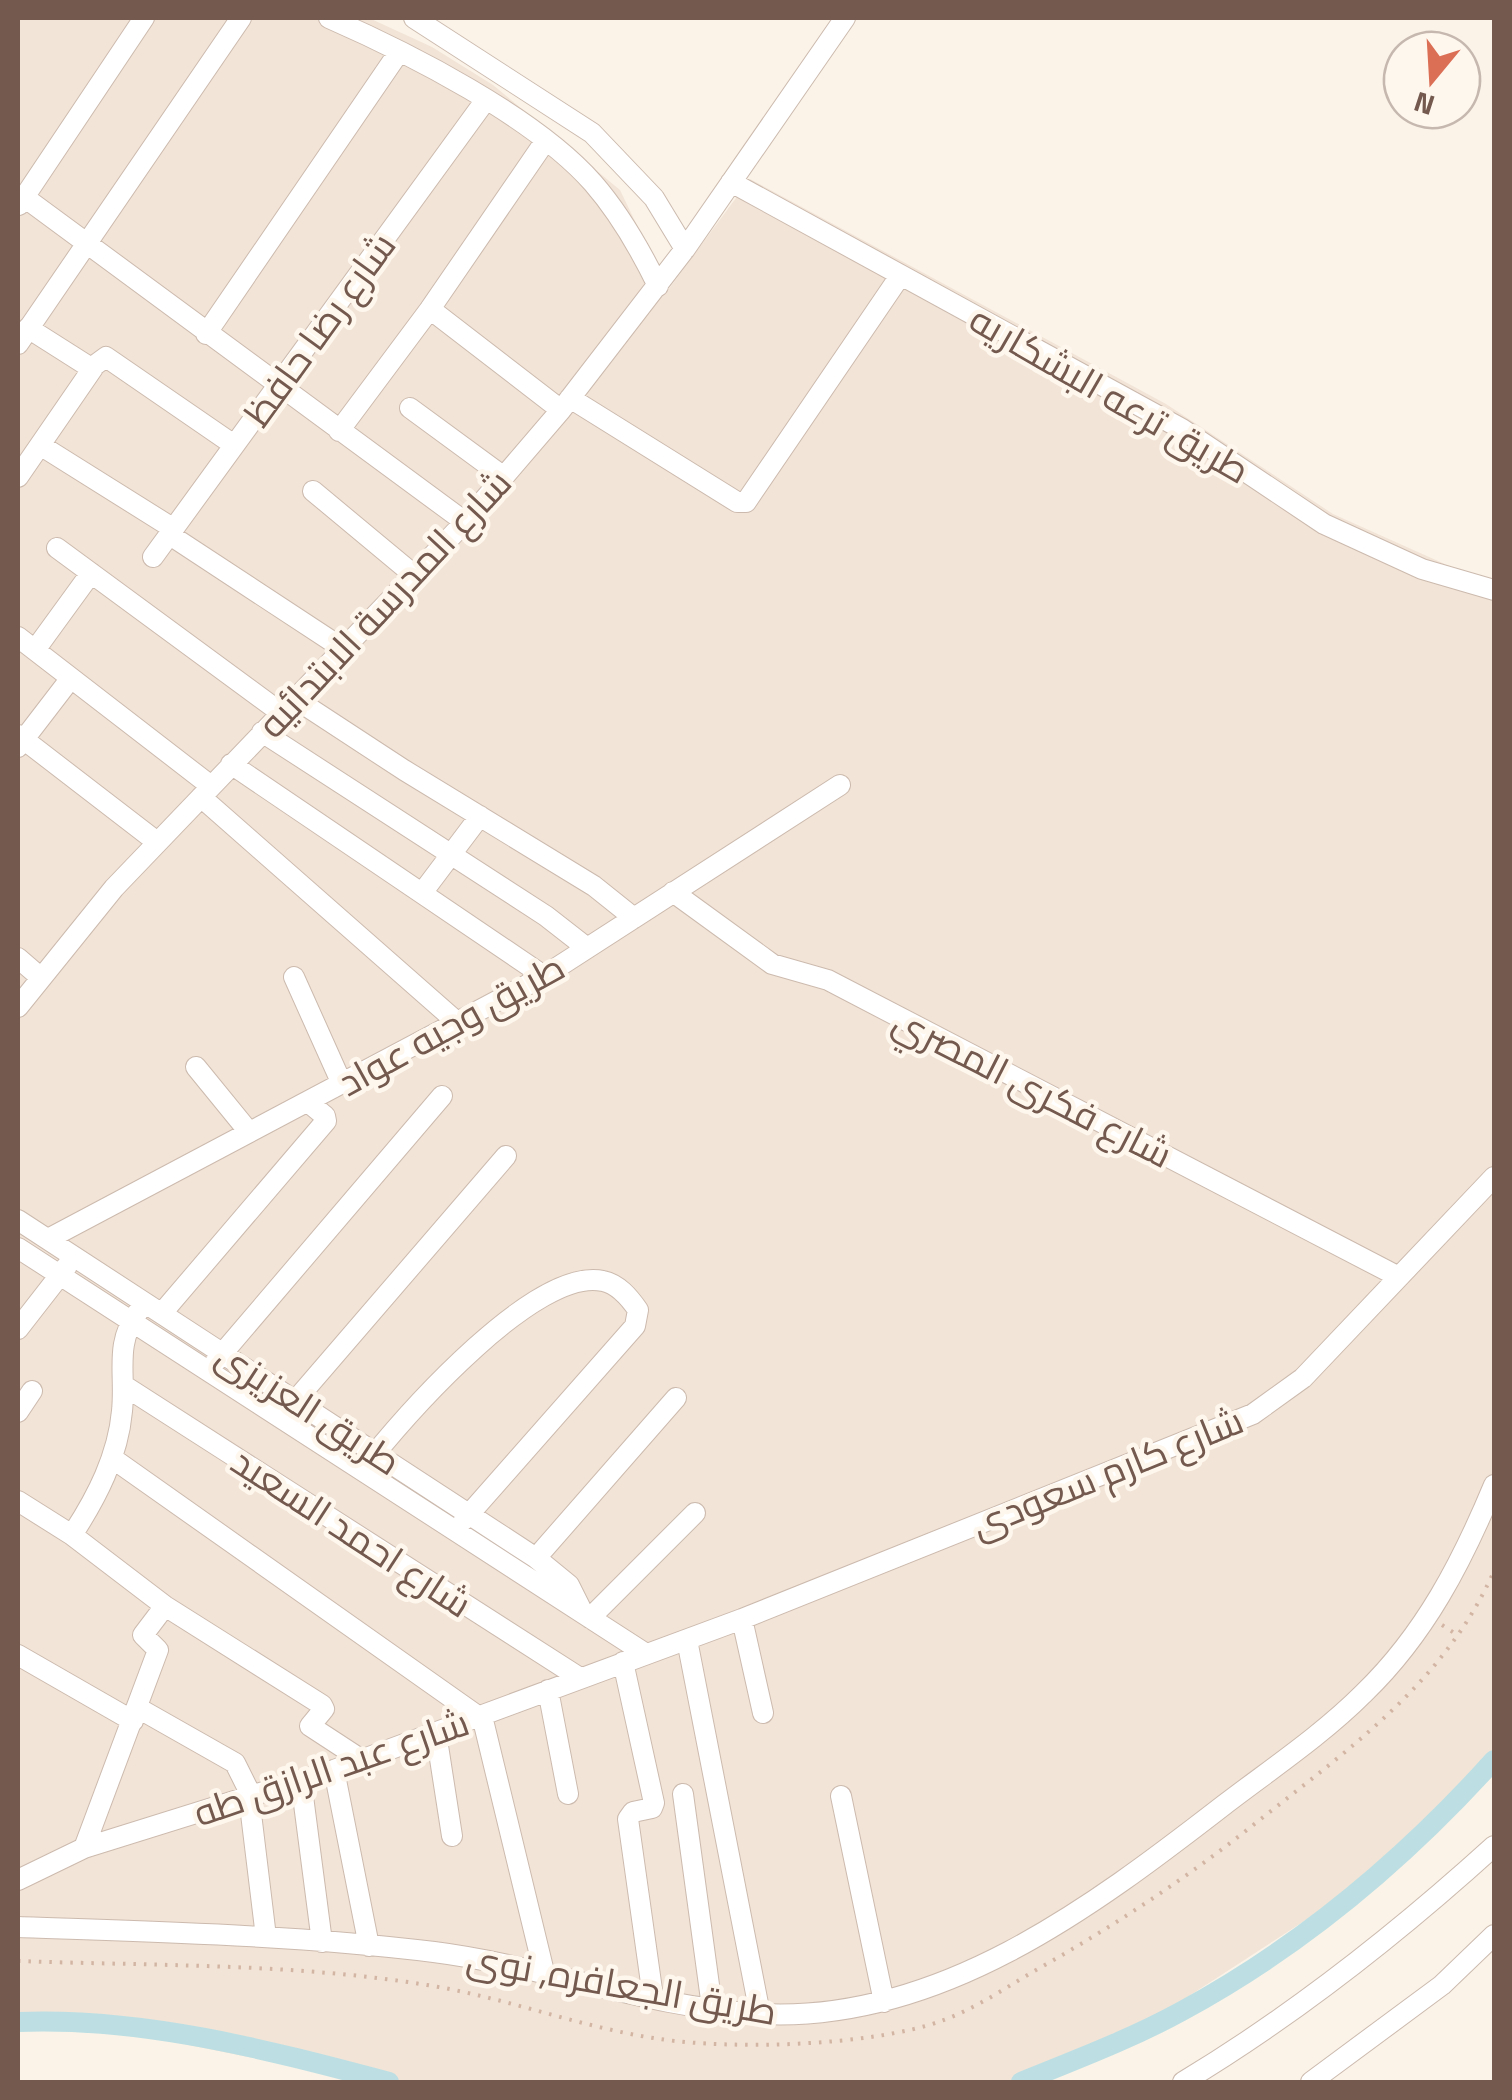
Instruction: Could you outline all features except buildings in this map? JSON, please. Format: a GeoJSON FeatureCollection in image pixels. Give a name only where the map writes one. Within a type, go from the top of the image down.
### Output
{"type":"FeatureCollection","features":[{"type":"Feature","properties":{"kind":"street"},"geometry":{"type":"LineString","coordinates":[[144,18],[21,202],[87,243],[465,522]]}},
{"type":"Feature","properties":{"kind":"street"},"geometry":{"type":"LineString","coordinates":[[93,368],[23,336],[240,18]]}},
{"type":"Feature","properties":{"kind":"street"},"geometry":{"type":"LineString","coordinates":[[329,18],[398,52],[546,140],[611,205],[658,286]]}},
{"type":"Feature","properties":{"kind":"street"},"geometry":{"type":"LineString","coordinates":[[414,18],[592,132],[645,186],[685,249]]}},
{"type":"Feature","properties":{"kind":"street","name":"شارع المدرسة الابتدائيه"},"geometry":{"type":"LineString","coordinates":[[18,1007],[114,888],[465,522],[566,404],[685,249],[845,18]]}},
{"type":"Feature","properties":{"kind":"street"},"geometry":{"type":"LineString","coordinates":[[206,334],[398,52]]}},
{"type":"Feature","properties":{"kind":"street","name":"شارع رضا حافظ"},"geometry":{"type":"LineString","coordinates":[[154,557],[485,101]]}},
{"type":"Feature","properties":{"kind":"street"},"geometry":{"type":"LineString","coordinates":[[339,430],[430,309],[546,140]]}},
{"type":"Feature","properties":{"kind":"street","name":"طريق ترعه البشكاريه"},"geometry":{"type":"LineString","coordinates":[[730,182],[1182,428],[1324,524],[1422,569],[1494,590]]}},
{"type":"Feature","properties":{"kind":"street"},"geometry":{"type":"LineString","coordinates":[[430,309],[566,404],[744,503],[900,276]]}},
{"type":"Feature","properties":{"kind":"street"},"geometry":{"type":"LineString","coordinates":[[18,477],[103,357],[234,444]]}},
{"type":"Feature","properties":{"kind":"street"},"geometry":{"type":"LineString","coordinates":[[410,408],[504,477]]}},
{"type":"Feature","properties":{"kind":"street"},"geometry":{"type":"LineString","coordinates":[[40,444],[342,648]]}},
{"type":"Feature","properties":{"kind":"street"},"geometry":{"type":"LineString","coordinates":[[312,492],[414,575]]}},
{"type":"Feature","properties":{"kind":"street"},"geometry":{"type":"LineString","coordinates":[[57,548],[287,705],[480,816],[594,886],[634,918]]}},
{"type":"Feature","properties":{"kind":"street"},"geometry":{"type":"LineString","coordinates":[[35,650],[91,574]]}},
{"type":"Feature","properties":{"kind":"street"},"geometry":{"type":"LineString","coordinates":[[18,637],[206,791],[458,1023]]}},
{"type":"Feature","properties":{"kind":"street"},"geometry":{"type":"LineString","coordinates":[[72,678],[20,741],[158,842]]}},
{"type":"Feature","properties":{"kind":"street"},"geometry":{"type":"LineString","coordinates":[[262,732],[546,916],[587,948]]}},
{"type":"Feature","properties":{"kind":"street"},"geometry":{"type":"LineString","coordinates":[[231,764],[544,976]]}},
{"type":"Feature","properties":{"kind":"street","name":"طريق وجيه عواد"},"geometry":{"type":"LineString","coordinates":[[48,1239],[544,976],[840,785]]}},
{"type":"Feature","properties":{"kind":"street"},"geometry":{"type":"LineString","coordinates":[[422,893],[480,816]]}},
{"type":"Feature","properties":{"kind":"street","name":"شارع فكرى المصري"},"geometry":{"type":"LineString","coordinates":[[672,892],[772,964],[828,980],[1399,1277]]}},
{"type":"Feature","properties":{"kind":"street"},"geometry":{"type":"LineString","coordinates":[[18,958],[40,977]]}},
{"type":"Feature","properties":{"kind":"street"},"geometry":{"type":"LineString","coordinates":[[294,978],[342,1084]]}},
{"type":"Feature","properties":{"kind":"street"},"geometry":{"type":"LineString","coordinates":[[196,1067],[249,1132]]}},
{"type":"Feature","properties":{"kind":"street"},"geometry":{"type":"LineString","coordinates":[[208,1370],[442,1096]]}},
{"type":"Feature","properties":{"kind":"street"},"geometry":{"type":"LineString","coordinates":[[72,1535],[112,1458],[123,1410],[120,1354],[125,1333],[132,1321],[154,1308],[326,1121],[308,1102]]}},
{"type":"Feature","properties":{"kind":"street"},"geometry":{"type":"LineString","coordinates":[[281,1417],[506,1156]]}},
{"type":"Feature","properties":{"kind":"street","name":"شارع كارم سعودى"},"geometry":{"type":"LineString","coordinates":[[646,1654],[1253,1414],[1303,1378],[1494,1177]]}},
{"type":"Feature","properties":{"kind":"street","name":"طريق العزيزى"},"geometry":{"type":"LineString","coordinates":[[18,1220],[470,1512],[570,1584],[587,1616]]}},
{"type":"Feature","properties":{"kind":"street","name":"طريق العزيزى"},"geometry":{"type":"LineString","coordinates":[[18,1248],[646,1654]]}},
{"type":"Feature","properties":{"kind":"street"},"geometry":{"type":"LineString","coordinates":[[18,1329],[74,1256]]}},
{"type":"Feature","properties":{"kind":"street"},"geometry":{"type":"LineString","coordinates":[[362,1470],[448,1372],[495,1328],[545,1296],[573,1284],[589,1280],[612,1284],[638,1310],[635,1326],[456,1530]]}},
{"type":"Feature","properties":{"kind":"street","name":"شارع احمد السعيد"},"geometry":{"type":"LineString","coordinates":[[124,1385],[580,1678]]}},
{"type":"Feature","properties":{"kind":"street"},"geometry":{"type":"LineString","coordinates":[[18,1412],[32,1392]]}},
{"type":"Feature","properties":{"kind":"street"},"geometry":{"type":"LineString","coordinates":[[536,1558],[676,1398]]}},
{"type":"Feature","properties":{"kind":"street"},"geometry":{"type":"LineString","coordinates":[[112,1458],[480,1716],[544,1976]]}},
{"type":"Feature","properties":{"kind":"street","name":"طريق الجعافره, نوى"},"geometry":{"type":"LineString","coordinates":[[18,1927],[266,1936],[369,1946],[462,1957],[653,1997],[760,2014],[821,2013],[884,2002],[948,1982],[1009,1952],[1187,1834],[1341,1715],[1388,1668],[1429,1616],[1458,1568],[1494,1486]]}},
{"type":"Feature","properties":{"kind":"street"},"geometry":{"type":"LineString","coordinates":[[18,1501],[72,1535],[165,1606],[322,1705],[323,1710],[310,1725],[362,1760]]}},
{"type":"Feature","properties":{"kind":"street"},"geometry":{"type":"LineString","coordinates":[[587,1616],[695,1513]]}},
{"type":"Feature","properties":{"kind":"street"},"geometry":{"type":"LineString","coordinates":[[84,1848],[158,1650],[143,1635],[165,1606]]}},
{"type":"Feature","properties":{"kind":"street"},"geometry":{"type":"LineString","coordinates":[[742,1619],[763,1714]]}},
{"type":"Feature","properties":{"kind":"street"},"geometry":{"type":"LineString","coordinates":[[687,1640],[760,2014]]}},
{"type":"Feature","properties":{"kind":"street","name":"شارع عبد الرازق طه"},"geometry":{"type":"LineString","coordinates":[[18,1880],[84,1848],[334,1770],[646,1654]]}},
{"type":"Feature","properties":{"kind":"street"},"geometry":{"type":"LineString","coordinates":[[18,1655],[235,1762],[246,1779],[266,1936]]}},
{"type":"Feature","properties":{"kind":"street"},"geometry":{"type":"LineString","coordinates":[[623,1662],[654,1802],[649,1809],[634,1812],[628,1820],[653,1997]]}},
{"type":"Feature","properties":{"kind":"street"},"geometry":{"type":"LineString","coordinates":[[548,1690],[568,1794]]}},
{"type":"Feature","properties":{"kind":"street"},"geometry":{"type":"LineString","coordinates":[[436,1733],[452,1836]]}},
{"type":"Feature","properties":{"kind":"street"},"geometry":{"type":"LineString","coordinates":[[334,1770],[369,1946]]}},
{"type":"Feature","properties":{"kind":"street"},"geometry":{"type":"LineString","coordinates":[[301,1781],[322,1942]]}},
{"type":"Feature","properties":{"kind":"street"},"geometry":{"type":"LineString","coordinates":[[683,1794],[712,2007]]}},
{"type":"Feature","properties":{"kind":"street"},"geometry":{"type":"LineString","coordinates":[[841,1796],[884,2002]]}},
{"type":"Feature","properties":{"kind":"street"},"geometry":{"type":"LineString","coordinates":[[1183,2082],[1324,1990],[1494,1846]]}},
{"type":"Feature","properties":{"kind":"street"},"geometry":{"type":"LineString","coordinates":[[1311,2082],[1442,1985],[1494,1934]]}},
{"type":"Feature","properties":{"kind":"path","name":"طريق الجعافره, نوى"},"geometry":{"type":"LineString","coordinates":[[18,1960],[271,1970],[394,1980],[474,1994],[618,2032],[701,2044],[842,2039],[938,2022],[970,2009],[1117,1924],[1206,1862],[1363,1738],[1415,1691],[1438,1664],[1474,1611],[1494,1571]]}},
{"type":"Feature","properties":{"kind":"shaded area"},"geometry":{"type":"Polygon","coordinates":[[[18,18],[369,18],[432,47],[493,85],[620,190],[668,290],[750,179],[1166,404],[1333,514],[1467,574],[1494,580],[1494,1749],[1477,1772],[1355,1888],[1112,2046],[1046,2082],[373,2082],[69,2021],[18,2020],[18,18]]]}},
{"type":"Feature","properties":{"kind":"waterway"},"geometry":{"type":"LineString","coordinates":[[1021,2082],[1163,2021],[1269,1959],[1387,1867],[1494,1760]]}},
{"type":"Feature","properties":{"kind":"waterway"},"geometry":{"type":"LineString","coordinates":[[18,2022],[159,2030],[389,2082]]}}]}
